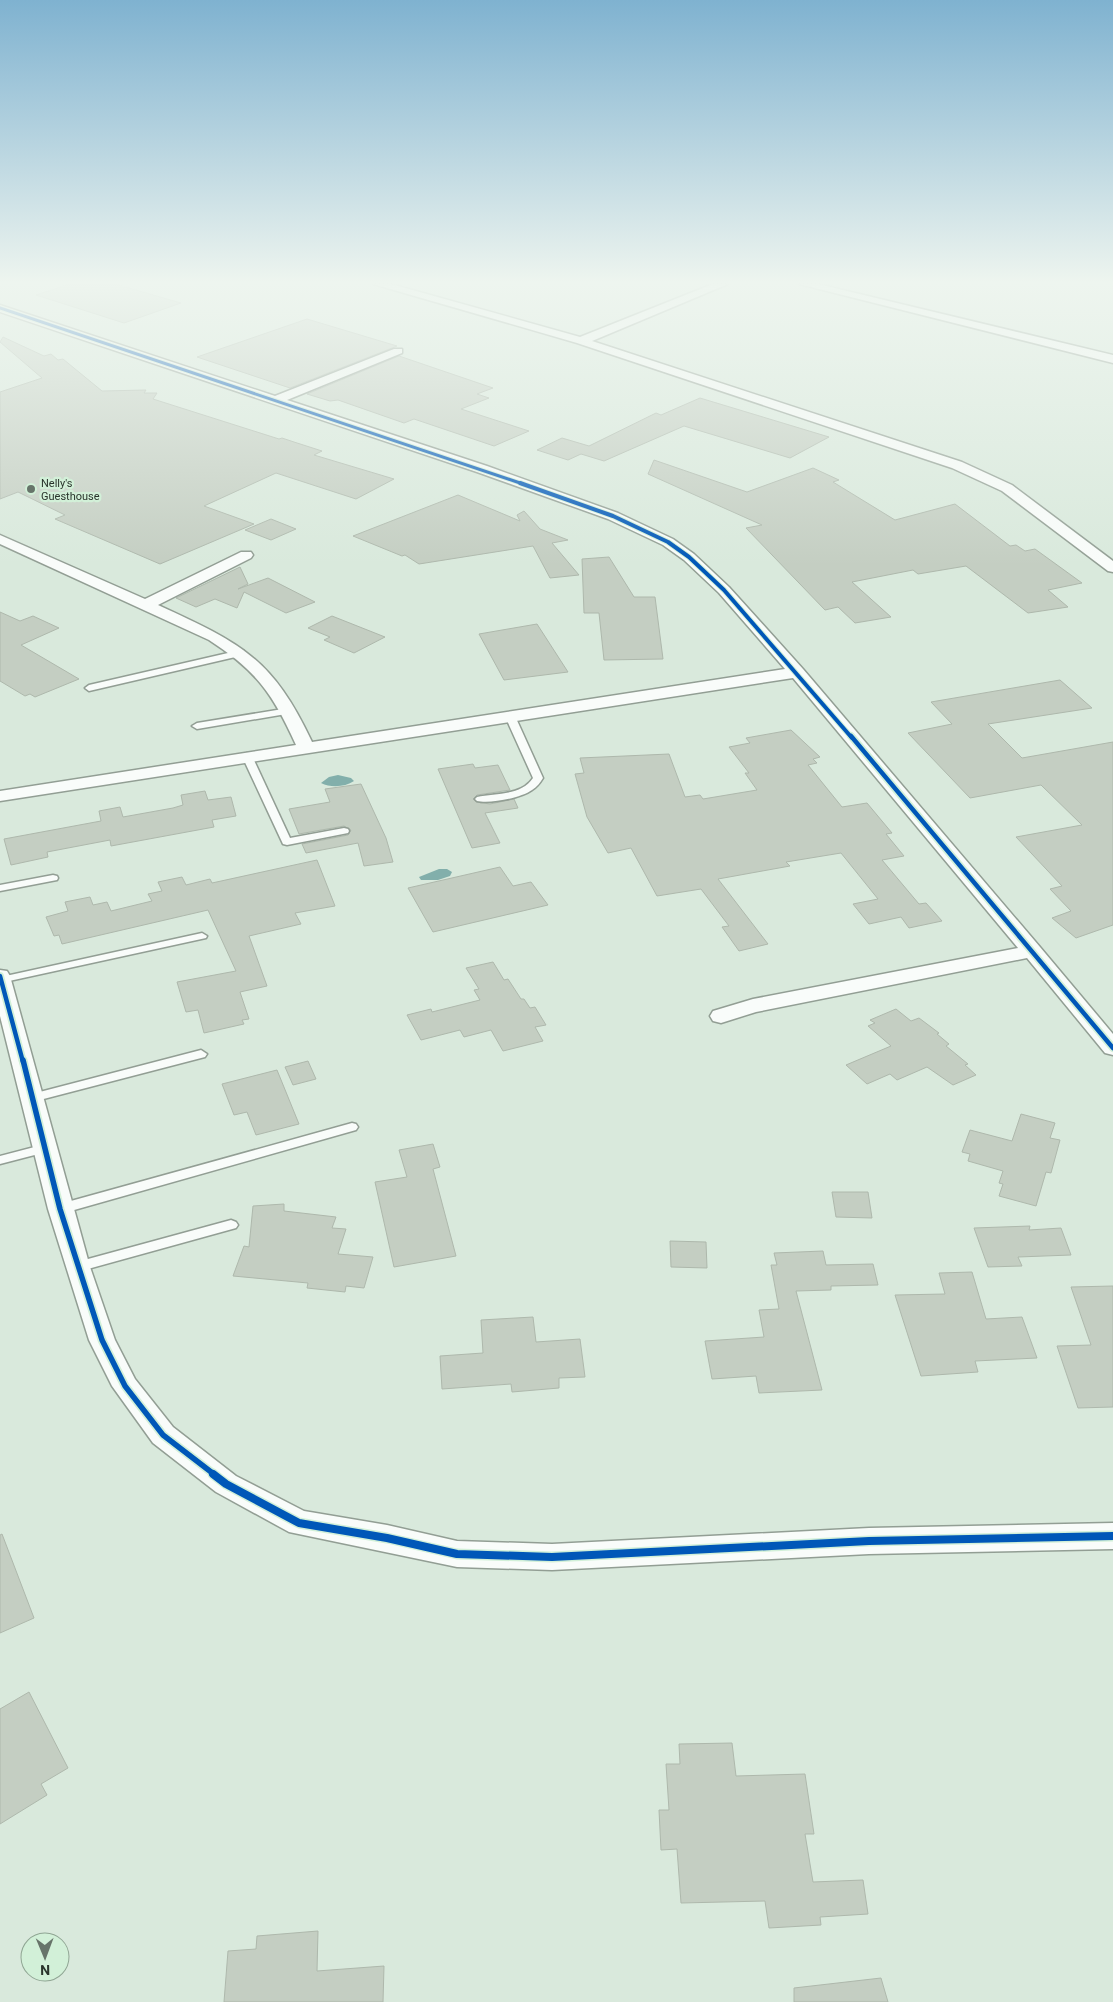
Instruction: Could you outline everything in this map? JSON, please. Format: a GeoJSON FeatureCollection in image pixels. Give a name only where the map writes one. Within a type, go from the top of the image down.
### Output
{"type":"FeatureCollection","features":[{"type":"Feature","properties":{"kind":"street"},"geometry":{"type":"LineString","coordinates":[[208,377],[482,469],[613,516],[668,542],[689,557],[724,590],[797,672],[1113,1048]]}},
{"type":"Feature","properties":{"kind":"street"},"geometry":{"type":"LineString","coordinates":[[276,400],[332,377]]}},
{"type":"Feature","properties":{"kind":"street"},"geometry":{"type":"LineString","coordinates":[[689,377],[957,465],[989,478],[1007,488],[1113,568]]}},
{"type":"Feature","properties":{"kind":"street"},"geometry":{"type":"LineString","coordinates":[[0,539],[215,637],[241,653],[268,678],[289,710],[306,747]]}},
{"type":"Feature","properties":{"kind":"street"},"geometry":{"type":"LineString","coordinates":[[146,605],[246,555]]}},
{"type":"Feature","properties":{"kind":"street"},"geometry":{"type":"LineString","coordinates":[[0,796],[247,756],[797,672]]}},
{"type":"Feature","properties":{"kind":"street"},"geometry":{"type":"LineString","coordinates":[[721,1016],[753,1006],[1033,951]]}},
{"type":"Feature","properties":{"kind":"street"},"geometry":{"type":"LineString","coordinates":[[1,978],[4,1007],[32,1098],[60,1209],[77,1266],[102,1340],[125,1386],[163,1435],[226,1484],[302,1524],[387,1538],[457,1554],[542,1557],[869,1541],[1113,1536]]}},
{"type":"Feature","properties":{"kind":"lane"},"geometry":{"type":"LineString","coordinates":[[89,688],[241,653]]}},
{"type":"Feature","properties":{"kind":"lane"},"geometry":{"type":"LineString","coordinates":[[198,726],[289,710]]}},
{"type":"Feature","properties":{"kind":"lane"},"geometry":{"type":"LineString","coordinates":[[480,799],[524,792],[535,786],[538,778],[510,716]]}},
{"type":"Feature","properties":{"kind":"lane"},"geometry":{"type":"LineString","coordinates":[[247,756],[287,842],[344,830]]}},
{"type":"Feature","properties":{"kind":"lane"},"geometry":{"type":"LineString","coordinates":[[0,888],[53,878]]}},
{"type":"Feature","properties":{"kind":"lane"},"geometry":{"type":"LineString","coordinates":[[1,978],[202,936]]}},
{"type":"Feature","properties":{"kind":"lane"},"geometry":{"type":"LineString","coordinates":[[32,1098],[202,1054]]}},
{"type":"Feature","properties":{"kind":"lane"},"geometry":{"type":"LineString","coordinates":[[60,1209],[352,1127]]}},
{"type":"Feature","properties":{"kind":"lane"},"geometry":{"type":"LineString","coordinates":[[0,1160],[46,1148]]}},
{"type":"Feature","properties":{"kind":"lane"},"geometry":{"type":"LineString","coordinates":[[77,1266],[231,1225]]}},
{"type":"Feature","properties":{"kind":"water"},"geometry":{"type":"Polygon","coordinates":[[[338,775],[351,778],[354,781],[338,786],[329,786],[321,783],[329,777],[338,775]]]}},
{"type":"Feature","properties":{"kind":"water"},"geometry":{"type":"Polygon","coordinates":[[[439,869],[447,869],[452,872],[450,876],[438,880],[421,880],[419,877],[439,869]]]}},
{"type":"Feature","properties":{"kind":"building"},"geometry":{"type":"Polygon","coordinates":[[[85,377],[102,391],[146,390],[144,393],[157,393],[153,399],[322,451],[314,455],[394,479],[356,499],[276,473],[204,506],[254,524],[160,564],[55,519],[65,515],[18,492],[0,499],[0,392],[42,378],[85,377]]]}},
{"type":"Feature","properties":{"kind":"building"},"geometry":{"type":"Polygon","coordinates":[[[258,377],[317,377],[290,388],[258,377]]]}},
{"type":"Feature","properties":{"kind":"building"},"geometry":{"type":"Polygon","coordinates":[[[347,377],[462,377],[493,388],[477,394],[489,398],[461,409],[529,431],[494,446],[414,419],[404,423],[338,400],[330,401],[307,394],[347,377]]]}},
{"type":"Feature","properties":{"kind":"building"},"geometry":{"type":"Polygon","coordinates":[[[700,398],[829,437],[790,458],[684,426],[604,461],[581,454],[568,460],[537,450],[562,438],[589,446],[656,413],[661,415],[700,398]]]}},
{"type":"Feature","properties":{"kind":"building"},"geometry":{"type":"Polygon","coordinates":[[[654,460],[747,492],[813,468],[839,480],[833,482],[895,520],[955,504],[1010,546],[1016,545],[1025,551],[1035,549],[1082,583],[1048,590],[1068,607],[1028,613],[966,566],[918,574],[913,570],[852,582],[891,617],[855,623],[838,607],[825,610],[746,528],[762,525],[648,474],[654,460]]]}},
{"type":"Feature","properties":{"kind":"building"},"geometry":{"type":"Polygon","coordinates":[[[458,495],[520,521],[517,515],[524,511],[540,529],[568,540],[552,543],[579,575],[550,578],[533,546],[419,564],[405,555],[402,556],[353,536],[458,495]]]}},
{"type":"Feature","properties":{"kind":"building"},"geometry":{"type":"Polygon","coordinates":[[[271,519],[296,529],[271,540],[245,530],[271,519]]]}},
{"type":"Feature","properties":{"kind":"building"},"geometry":{"type":"Polygon","coordinates":[[[609,557],[634,597],[655,597],[663,659],[604,660],[599,613],[584,613],[582,559],[609,557]]]}},
{"type":"Feature","properties":{"kind":"building"},"geometry":{"type":"Polygon","coordinates":[[[240,567],[248,584],[238,589],[268,578],[315,602],[286,613],[244,592],[237,608],[215,599],[196,607],[176,598],[240,567]]]}},
{"type":"Feature","properties":{"kind":"building"},"geometry":{"type":"Polygon","coordinates":[[[0,612],[20,621],[33,616],[59,628],[21,645],[79,679],[35,697],[30,694],[25,696],[0,681],[0,612]]]}},
{"type":"Feature","properties":{"kind":"building"},"geometry":{"type":"Polygon","coordinates":[[[332,616],[385,637],[354,653],[324,640],[330,637],[308,628],[332,616]]]}},
{"type":"Feature","properties":{"kind":"building"},"geometry":{"type":"Polygon","coordinates":[[[537,624],[568,672],[504,680],[479,634],[537,624]]]}},
{"type":"Feature","properties":{"kind":"building"},"geometry":{"type":"Polygon","coordinates":[[[1060,680],[1092,708],[988,724],[1022,758],[1113,742],[1113,925],[1076,938],[1052,918],[1071,911],[1050,889],[1062,886],[1016,837],[1082,825],[1041,785],[970,798],[908,733],[952,724],[931,702],[1060,680]]]}},
{"type":"Feature","properties":{"kind":"building"},"geometry":{"type":"Polygon","coordinates":[[[791,730],[820,757],[813,759],[817,763],[808,765],[842,807],[867,803],[892,833],[886,834],[904,856],[882,860],[919,904],[926,903],[942,921],[909,928],[901,917],[869,924],[853,904],[878,899],[841,853],[786,862],[790,866],[718,879],[768,944],[739,951],[722,927],[729,926],[701,889],[657,896],[631,848],[608,853],[587,817],[575,774],[584,773],[580,758],[669,754],[685,797],[700,795],[703,799],[757,790],[745,773],[749,773],[729,747],[750,743],[746,738],[791,730]]]}},
{"type":"Feature","properties":{"kind":"building"},"geometry":{"type":"Polygon","coordinates":[[[473,764],[475,768],[498,765],[510,790],[477,795],[473,799],[476,802],[490,804],[514,799],[518,808],[485,813],[500,843],[472,848],[438,769],[473,764]]]}},
{"type":"Feature","properties":{"kind":"building"},"geometry":{"type":"Polygon","coordinates":[[[361,784],[386,838],[393,862],[364,866],[358,843],[306,853],[302,844],[348,835],[351,830],[344,826],[299,834],[289,809],[330,802],[325,789],[361,784]]]}},
{"type":"Feature","properties":{"kind":"building"},"geometry":{"type":"Polygon","coordinates":[[[205,791],[208,800],[231,797],[236,816],[212,820],[214,827],[111,846],[110,840],[47,852],[48,857],[11,865],[4,839],[101,821],[99,811],[120,807],[123,817],[173,808],[183,805],[181,795],[205,791]]]}},
{"type":"Feature","properties":{"kind":"building"},"geometry":{"type":"Polygon","coordinates":[[[317,860],[335,906],[295,913],[301,924],[249,936],[267,986],[240,992],[249,1019],[242,1020],[244,1024],[204,1033],[198,1010],[186,1012],[177,982],[236,971],[208,910],[62,944],[59,935],[54,936],[46,917],[68,911],[65,902],[90,897],[93,905],[107,902],[111,911],[152,901],[148,894],[162,891],[158,882],[182,877],[186,885],[210,879],[212,883],[317,860]]]}},
{"type":"Feature","properties":{"kind":"building"},"geometry":{"type":"Polygon","coordinates":[[[500,867],[513,886],[531,882],[548,905],[433,932],[408,888],[500,867]]]}},
{"type":"Feature","properties":{"kind":"building"},"geometry":{"type":"Polygon","coordinates":[[[493,962],[504,980],[508,979],[521,999],[524,999],[530,1008],[535,1007],[546,1025],[535,1027],[543,1041],[503,1051],[491,1030],[464,1037],[460,1030],[421,1040],[407,1015],[431,1009],[432,1012],[480,1000],[474,990],[479,989],[466,968],[493,962]]]}},
{"type":"Feature","properties":{"kind":"building"},"geometry":{"type":"Polygon","coordinates":[[[896,1009],[911,1021],[919,1018],[939,1033],[937,1034],[949,1044],[946,1046],[968,1064],[965,1065],[976,1075],[953,1085],[927,1067],[897,1080],[890,1074],[867,1084],[846,1065],[891,1046],[868,1026],[875,1023],[870,1020],[896,1009]]]}},
{"type":"Feature","properties":{"kind":"building"},"geometry":{"type":"Polygon","coordinates":[[[308,1061],[316,1079],[293,1085],[285,1067],[308,1061]]]}},
{"type":"Feature","properties":{"kind":"building"},"geometry":{"type":"Polygon","coordinates":[[[277,1070],[299,1124],[256,1135],[247,1112],[234,1115],[222,1084],[277,1070]]]}},
{"type":"Feature","properties":{"kind":"building"},"geometry":{"type":"Polygon","coordinates":[[[1021,1114],[1055,1123],[1050,1138],[1060,1140],[1051,1173],[1046,1172],[1036,1206],[999,1196],[1003,1184],[999,1183],[1003,1171],[968,1161],[970,1154],[962,1152],[970,1130],[1012,1141],[1021,1114]]]}},
{"type":"Feature","properties":{"kind":"building"},"geometry":{"type":"Polygon","coordinates":[[[433,1144],[440,1167],[433,1169],[456,1256],[394,1267],[375,1182],[407,1177],[399,1150],[433,1144]]]}},
{"type":"Feature","properties":{"kind":"building"},"geometry":{"type":"Polygon","coordinates":[[[832,1192],[868,1192],[872,1218],[836,1217],[832,1192]]]}},
{"type":"Feature","properties":{"kind":"building"},"geometry":{"type":"Polygon","coordinates":[[[284,1204],[284,1211],[336,1217],[332,1228],[346,1229],[338,1254],[373,1257],[364,1288],[346,1286],[345,1292],[307,1288],[308,1283],[233,1276],[244,1246],[249,1247],[253,1206],[284,1204]]]}},
{"type":"Feature","properties":{"kind":"building"},"geometry":{"type":"Polygon","coordinates":[[[1030,1226],[1029,1230],[1061,1228],[1071,1255],[1018,1257],[1022,1266],[988,1267],[974,1228],[1030,1226]]]}},
{"type":"Feature","properties":{"kind":"building"},"geometry":{"type":"Polygon","coordinates":[[[670,1241],[706,1242],[707,1268],[671,1267],[670,1241]]]}},
{"type":"Feature","properties":{"kind":"building"},"geometry":{"type":"Polygon","coordinates":[[[823,1251],[826,1265],[873,1264],[878,1285],[831,1286],[831,1290],[796,1291],[822,1390],[759,1393],[756,1376],[712,1379],[705,1341],[764,1337],[759,1310],[779,1309],[771,1265],[777,1265],[774,1253],[823,1251]]]}},
{"type":"Feature","properties":{"kind":"building"},"geometry":{"type":"Polygon","coordinates":[[[972,1272],[986,1319],[1022,1317],[1037,1358],[975,1361],[978,1372],[921,1376],[895,1295],[945,1294],[939,1273],[972,1272]]]}},
{"type":"Feature","properties":{"kind":"building"},"geometry":{"type":"Polygon","coordinates":[[[1113,1286],[1113,1407],[1078,1408],[1057,1346],[1091,1345],[1071,1287],[1113,1286]]]}},
{"type":"Feature","properties":{"kind":"building"},"geometry":{"type":"Polygon","coordinates":[[[533,1317],[536,1342],[580,1339],[585,1377],[559,1378],[559,1388],[512,1392],[511,1384],[442,1389],[440,1356],[483,1353],[481,1320],[533,1317]]]}},
{"type":"Feature","properties":{"kind":"building"},"geometry":{"type":"Polygon","coordinates":[[[2,1534],[34,1618],[0,1633],[0,1535],[2,1534]]]}},
{"type":"Feature","properties":{"kind":"building"},"geometry":{"type":"Polygon","coordinates":[[[29,1692],[68,1768],[41,1784],[47,1795],[0,1824],[0,1709],[29,1692]]]}},
{"type":"Feature","properties":{"kind":"building"},"geometry":{"type":"Polygon","coordinates":[[[732,1743],[736,1776],[805,1774],[814,1834],[805,1834],[813,1882],[863,1880],[868,1914],[820,1917],[821,1925],[769,1928],[765,1901],[681,1903],[677,1849],[661,1850],[659,1810],[669,1810],[666,1764],[680,1764],[679,1744],[732,1743]]]}},
{"type":"Feature","properties":{"kind":"building"},"geometry":{"type":"Polygon","coordinates":[[[318,1931],[317,1971],[384,1966],[383,2002],[224,2002],[228,1951],[256,1949],[257,1936],[318,1931]]]}},
{"type":"Feature","properties":{"kind":"building"},"geometry":{"type":"Polygon","coordinates":[[[881,1978],[888,2002],[794,2002],[794,1988],[881,1978]]]}},
{"type":"Feature","properties":{"kind":"cycle path"},"geometry":{"type":"LineString","coordinates":[[208,377],[482,469],[613,516],[668,542],[689,557],[724,590],[797,672],[1113,1048]]}},
{"type":"Feature","properties":{"kind":"cycle path"},"geometry":{"type":"LineString","coordinates":[[0,976],[46,1148],[60,1209],[77,1267],[102,1340],[125,1386],[163,1435],[226,1484],[299,1523],[387,1538],[457,1554],[552,1557],[869,1541],[1113,1536]]}},
{"type":"Feature","properties":{"kind":"place","name":"Nelly's Guesthouse"},"geometry":{"type":"Point","coordinates":[31,489]}}]}
